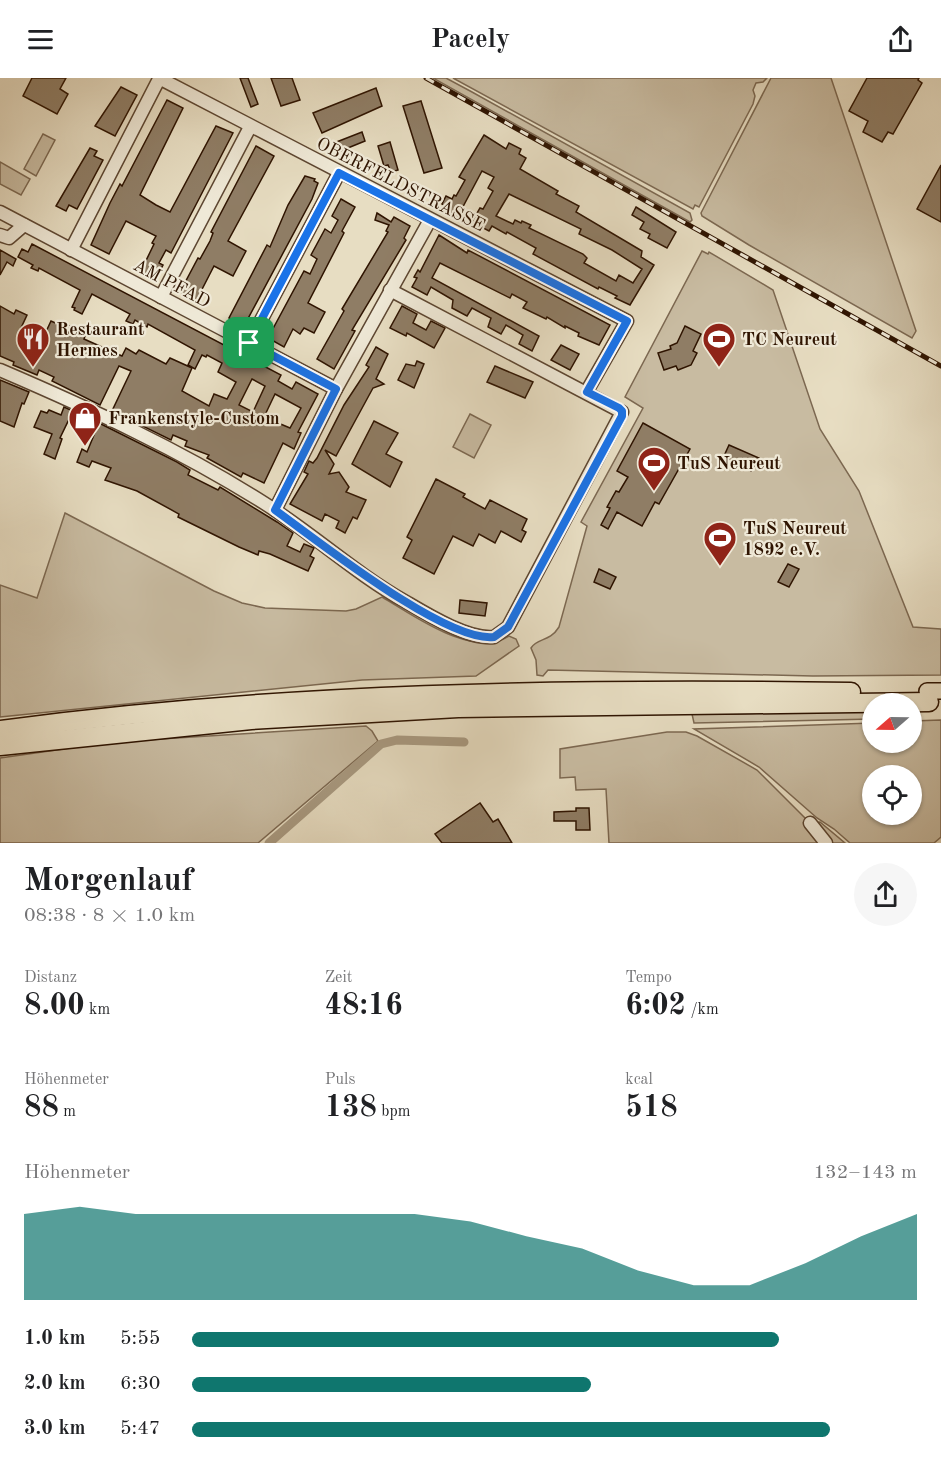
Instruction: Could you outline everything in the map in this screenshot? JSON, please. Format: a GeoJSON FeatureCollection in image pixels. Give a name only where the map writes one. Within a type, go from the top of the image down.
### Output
{"type":"FeatureCollection","features":[{"type":"Feature","properties":{"kind":"highway"},"geometry":{"type":"LineString","coordinates":[[0,734],[249,705],[384,704],[525,699],[935,697]]}},
{"type":"Feature","properties":{"kind":"street","name":"OBERFELDSTRASSE"},"geometry":{"type":"LineString","coordinates":[[159,78],[627,321],[587,392]]}},
{"type":"Feature","properties":{"kind":"street"},"geometry":{"type":"LineString","coordinates":[[71,250],[159,78]]}},
{"type":"Feature","properties":{"kind":"street"},"geometry":{"type":"LineString","coordinates":[[161,297],[250,127]]}},
{"type":"Feature","properties":{"kind":"street"},"geometry":{"type":"LineString","coordinates":[[249,343],[339,173]]}},
{"type":"Feature","properties":{"kind":"street","name":"AM PFAD"},"geometry":{"type":"LineString","coordinates":[[0,212],[336,389]]}},
{"type":"Feature","properties":{"kind":"street"},"geometry":{"type":"LineString","coordinates":[[275,510],[336,389],[430,220]]}},
{"type":"Feature","properties":{"kind":"street"},"geometry":{"type":"LineString","coordinates":[[0,236],[9,238],[24,225]]}},
{"type":"Feature","properties":{"kind":"street"},"geometry":{"type":"LineString","coordinates":[[0,370],[157,441],[275,510],[399,598],[432,617],[473,635],[488,638],[499,635],[508,627],[622,416],[622,411],[390,290]]}},
{"type":"Feature","properties":{"kind":"street"},"geometry":{"type":"LineString","coordinates":[[810,823],[826,843]]}},
{"type":"Feature","properties":{"kind":"shaded area"},"geometry":{"type":"Polygon","coordinates":[[[433,78],[446,78],[472,92],[690,213],[692,220],[690,222],[433,78]]]}},
{"type":"Feature","properties":{"kind":"shaded area"},"geometry":{"type":"Polygon","coordinates":[[[453,78],[767,78],[763,82],[756,83],[753,90],[755,96],[753,104],[699,207],[695,205],[693,209],[453,78]]]}},
{"type":"Feature","properties":{"kind":"shaded area"},"geometry":{"type":"Polygon","coordinates":[[[771,78],[831,78],[916,331],[912,338],[702,216],[701,213],[771,78]]]}},
{"type":"Feature","properties":{"kind":"shaded area"},"geometry":{"type":"Polygon","coordinates":[[[43,134],[55,140],[36,176],[24,169],[43,134]]]}},
{"type":"Feature","properties":{"kind":"shaded area"},"geometry":{"type":"Polygon","coordinates":[[[0,162],[30,179],[21,195],[0,184],[0,162]]]}},
{"type":"Feature","properties":{"kind":"shaded area"},"geometry":{"type":"Polygon","coordinates":[[[702,251],[708,254],[709,252],[773,290],[820,429],[859,491],[913,627],[941,629],[941,675],[813,676],[548,670],[543,676],[537,675],[536,660],[531,648],[559,627],[587,526],[581,522],[643,408],[625,397],[702,251]]]}},
{"type":"Feature","properties":{"kind":"shaded area"},"geometry":{"type":"Polygon","coordinates":[[[470,414],[491,425],[474,458],[453,447],[470,414]]]}},
{"type":"Feature","properties":{"kind":"shaded area"},"geometry":{"type":"Polygon","coordinates":[[[65,513],[214,591],[242,603],[265,608],[346,611],[382,597],[427,624],[461,639],[494,642],[509,636],[516,639],[519,646],[476,676],[362,680],[0,717],[0,585],[37,598],[65,513]]]}},
{"type":"Feature","properties":{"kind":"shaded area"},"geometry":{"type":"Polygon","coordinates":[[[862,709],[862,719],[694,723],[692,714],[862,709]]]}},
{"type":"Feature","properties":{"kind":"shaded area"},"geometry":{"type":"Polygon","coordinates":[[[941,720],[941,837],[934,843],[850,843],[817,818],[759,767],[694,729],[862,723],[862,753],[922,753],[922,721],[941,720]]]}},
{"type":"Feature","properties":{"kind":"shaded area"},"geometry":{"type":"Polygon","coordinates":[[[366,726],[378,741],[258,843],[0,843],[0,758],[113,742],[366,726]]]}},
{"type":"Feature","properties":{"kind":"shaded area"},"geometry":{"type":"Polygon","coordinates":[[[667,732],[686,732],[697,736],[757,770],[810,823],[820,822],[845,843],[609,843],[606,789],[576,790],[575,777],[560,778],[560,749],[667,732]]]}},
{"type":"Feature","properties":{"kind":"building"},"geometry":{"type":"Polygon","coordinates":[[[32,78],[66,78],[60,89],[68,94],[57,114],[23,96],[32,78]]]}},
{"type":"Feature","properties":{"kind":"building"},"geometry":{"type":"Polygon","coordinates":[[[240,78],[248,78],[258,104],[251,107],[240,78]]]}},
{"type":"Feature","properties":{"kind":"building"},"geometry":{"type":"Polygon","coordinates":[[[271,78],[292,78],[300,100],[281,106],[271,78]]]}},
{"type":"Feature","properties":{"kind":"building"},"geometry":{"type":"Polygon","coordinates":[[[867,78],[919,78],[918,80],[922,83],[893,134],[888,132],[882,142],[863,132],[868,121],[849,111],[867,78]]]}},
{"type":"Feature","properties":{"kind":"building"},"geometry":{"type":"Polygon","coordinates":[[[121,87],[137,95],[115,136],[95,126],[121,87]]]}},
{"type":"Feature","properties":{"kind":"building"},"geometry":{"type":"Polygon","coordinates":[[[376,88],[382,106],[322,133],[313,113],[376,88]]]}},
{"type":"Feature","properties":{"kind":"building"},"geometry":{"type":"Polygon","coordinates":[[[167,100],[183,108],[140,195],[170,212],[216,126],[233,133],[171,253],[166,250],[159,263],[163,265],[156,279],[141,271],[156,236],[126,221],[109,254],[91,245],[110,203],[120,184],[122,186],[167,100]]]}},
{"type":"Feature","properties":{"kind":"building"},"geometry":{"type":"Polygon","coordinates":[[[421,101],[442,168],[424,173],[403,106],[421,101]]]}},
{"type":"Feature","properties":{"kind":"building"},"geometry":{"type":"Polygon","coordinates":[[[362,132],[365,141],[338,152],[334,143],[362,132]]]}},
{"type":"Feature","properties":{"kind":"building"},"geometry":{"type":"Polygon","coordinates":[[[484,135],[506,149],[509,143],[521,149],[519,154],[526,158],[520,169],[558,191],[556,194],[579,206],[576,212],[642,251],[641,257],[654,265],[630,305],[615,298],[617,296],[599,287],[598,289],[533,254],[536,248],[507,232],[506,234],[492,226],[489,231],[472,222],[480,208],[483,209],[493,191],[488,188],[494,177],[482,171],[458,216],[446,210],[447,207],[442,204],[446,196],[452,199],[454,195],[456,196],[465,180],[459,177],[484,135]],[[509,194],[496,216],[513,224],[515,220],[531,225],[529,228],[583,254],[587,258],[584,263],[616,281],[619,275],[633,283],[642,269],[612,250],[579,234],[581,229],[509,194]]]}},
{"type":"Feature","properties":{"kind":"building"},"geometry":{"type":"Polygon","coordinates":[[[390,142],[398,170],[391,172],[388,165],[384,166],[378,146],[390,142]]]}},
{"type":"Feature","properties":{"kind":"building"},"geometry":{"type":"Polygon","coordinates":[[[256,146],[274,156],[228,241],[246,251],[233,276],[214,266],[196,301],[180,292],[210,241],[213,233],[211,232],[256,146]]]}},
{"type":"Feature","properties":{"kind":"building"},"geometry":{"type":"Polygon","coordinates":[[[90,148],[97,151],[94,156],[103,160],[77,209],[69,205],[66,211],[56,206],[90,148]]]}},
{"type":"Feature","properties":{"kind":"building"},"geometry":{"type":"Polygon","coordinates":[[[941,165],[941,222],[917,209],[941,165]]]}},
{"type":"Feature","properties":{"kind":"building"},"geometry":{"type":"Polygon","coordinates":[[[305,176],[315,179],[314,181],[318,183],[312,199],[244,326],[229,318],[267,245],[270,247],[288,205],[305,176]]]}},
{"type":"Feature","properties":{"kind":"building"},"geometry":{"type":"Polygon","coordinates":[[[341,199],[355,207],[308,303],[325,312],[314,333],[304,328],[300,334],[293,329],[284,347],[268,338],[304,271],[310,274],[317,259],[311,255],[325,229],[331,233],[338,220],[332,216],[341,199]]]}},
{"type":"Feature","properties":{"kind":"building"},"geometry":{"type":"Polygon","coordinates":[[[636,207],[676,232],[667,248],[648,238],[650,234],[640,229],[644,222],[632,215],[636,207]]]}},
{"type":"Feature","properties":{"kind":"building"},"geometry":{"type":"Polygon","coordinates":[[[377,213],[391,222],[394,217],[410,226],[404,238],[406,240],[352,330],[355,331],[334,369],[317,359],[344,311],[342,309],[388,232],[386,231],[389,225],[375,220],[377,213]]]}},
{"type":"Feature","properties":{"kind":"building"},"geometry":{"type":"Polygon","coordinates":[[[439,235],[467,253],[468,250],[610,325],[599,345],[578,336],[579,333],[547,317],[546,319],[523,308],[527,302],[512,294],[510,298],[440,263],[432,278],[539,336],[532,351],[519,344],[523,335],[506,325],[501,334],[488,327],[491,318],[472,308],[467,316],[452,308],[453,300],[431,287],[427,295],[412,287],[417,278],[414,277],[418,270],[420,272],[439,235]]]}},
{"type":"Feature","properties":{"kind":"building"},"geometry":{"type":"Polygon","coordinates":[[[32,244],[281,375],[278,381],[292,389],[296,382],[318,394],[298,432],[301,433],[294,449],[283,443],[264,483],[243,473],[241,477],[207,458],[209,455],[185,446],[187,441],[173,435],[171,440],[112,411],[131,371],[119,366],[100,405],[52,381],[54,377],[39,370],[37,375],[13,365],[14,362],[0,356],[0,306],[14,314],[16,310],[27,315],[21,328],[43,338],[51,321],[62,326],[63,323],[86,333],[84,339],[122,356],[126,348],[136,354],[139,350],[166,364],[170,358],[192,368],[182,391],[209,406],[214,394],[227,399],[236,382],[218,372],[222,363],[207,355],[206,357],[202,355],[195,369],[188,365],[195,350],[148,324],[147,327],[135,320],[133,324],[126,321],[130,314],[92,294],[82,314],[74,310],[75,308],[72,307],[80,290],[39,268],[38,271],[31,268],[33,265],[18,257],[22,249],[28,252],[32,244]],[[252,379],[239,405],[253,412],[265,386],[252,379]],[[275,394],[264,417],[290,428],[301,408],[275,394]]]}},
{"type":"Feature","properties":{"kind":"building"},"geometry":{"type":"Polygon","coordinates":[[[0,250],[16,259],[13,266],[7,262],[0,275],[0,250]]]}},
{"type":"Feature","properties":{"kind":"building"},"geometry":{"type":"Polygon","coordinates":[[[402,306],[417,314],[413,323],[426,330],[431,321],[445,328],[434,348],[407,333],[406,336],[390,328],[402,306]]]}},
{"type":"Feature","properties":{"kind":"building"},"geometry":{"type":"Polygon","coordinates":[[[685,326],[701,334],[693,351],[697,353],[691,365],[678,370],[676,366],[664,370],[658,353],[671,349],[670,346],[677,343],[685,326]]]}},
{"type":"Feature","properties":{"kind":"building"},"geometry":{"type":"Polygon","coordinates":[[[561,345],[579,354],[570,370],[551,360],[561,345]]]}},
{"type":"Feature","properties":{"kind":"building"},"geometry":{"type":"Polygon","coordinates":[[[376,347],[388,354],[376,379],[384,384],[373,388],[336,456],[325,450],[334,464],[329,474],[339,472],[349,487],[346,492],[366,500],[357,519],[353,517],[345,533],[336,528],[339,521],[325,514],[322,521],[290,504],[308,474],[304,472],[309,461],[313,463],[317,458],[344,405],[369,367],[366,365],[376,347]]]}},
{"type":"Feature","properties":{"kind":"building"},"geometry":{"type":"Polygon","coordinates":[[[417,361],[424,364],[414,388],[398,380],[406,364],[415,366],[417,361]]]}},
{"type":"Feature","properties":{"kind":"building"},"geometry":{"type":"Polygon","coordinates":[[[495,366],[533,382],[525,398],[487,382],[495,366]]]}},
{"type":"Feature","properties":{"kind":"building"},"geometry":{"type":"Polygon","coordinates":[[[0,380],[29,392],[24,404],[22,403],[14,427],[0,421],[0,380]]]}},
{"type":"Feature","properties":{"kind":"building"},"geometry":{"type":"Polygon","coordinates":[[[64,407],[73,411],[60,438],[62,439],[55,459],[44,454],[52,434],[34,427],[41,411],[47,413],[49,410],[61,415],[64,407]]]}},
{"type":"Feature","properties":{"kind":"building"},"geometry":{"type":"Polygon","coordinates":[[[374,421],[398,433],[386,454],[402,462],[390,487],[352,464],[374,421]]]}},
{"type":"Feature","properties":{"kind":"building"},"geometry":{"type":"Polygon","coordinates":[[[99,423],[177,462],[190,470],[188,475],[218,490],[220,487],[293,533],[287,546],[300,552],[304,544],[314,548],[310,556],[314,558],[308,571],[270,554],[259,551],[258,555],[239,547],[178,517],[179,514],[137,491],[105,480],[111,468],[92,461],[89,467],[77,462],[82,449],[87,452],[99,423]]]}},
{"type":"Feature","properties":{"kind":"building"},"geometry":{"type":"Polygon","coordinates":[[[643,423],[690,449],[659,504],[655,502],[642,526],[617,512],[608,529],[601,525],[610,508],[607,507],[616,491],[619,492],[628,477],[617,471],[643,423]]]}},
{"type":"Feature","properties":{"kind":"building"},"geometry":{"type":"Polygon","coordinates":[[[729,445],[759,458],[751,471],[724,456],[729,445]]]}},
{"type":"Feature","properties":{"kind":"building"},"geometry":{"type":"Polygon","coordinates":[[[436,479],[465,494],[463,497],[485,509],[490,500],[527,519],[522,530],[526,532],[521,542],[501,531],[495,543],[479,534],[473,546],[453,536],[434,574],[403,558],[412,540],[407,537],[436,479]]]}},
{"type":"Feature","properties":{"kind":"building"},"geometry":{"type":"Polygon","coordinates":[[[788,564],[799,569],[789,587],[778,582],[788,564]]]}},
{"type":"Feature","properties":{"kind":"building"},"geometry":{"type":"Polygon","coordinates":[[[599,569],[616,577],[610,589],[594,582],[599,569]]]}},
{"type":"Feature","properties":{"kind":"building"},"geometry":{"type":"Polygon","coordinates":[[[460,600],[487,603],[485,616],[459,613],[460,600]]]}},
{"type":"Feature","properties":{"kind":"building"},"geometry":{"type":"Polygon","coordinates":[[[480,803],[493,822],[498,819],[512,843],[442,843],[435,834],[480,803]]]}},
{"type":"Feature","properties":{"kind":"building"},"geometry":{"type":"Polygon","coordinates":[[[576,808],[589,808],[590,830],[576,830],[576,821],[554,821],[554,812],[576,811],[576,808]]]}},
{"type":"Feature","properties":{"kind":"waterway"},"geometry":{"type":"LineString","coordinates":[[269,843],[381,744],[397,740],[464,742]]}},
{"type":"Feature","properties":{"kind":"railway"},"geometry":{"type":"LineString","coordinates":[[426,78],[941,366]]}},
{"type":"Feature","properties":{"kind":"place","name":"Restaurant Hermes"},"geometry":{"type":"Point","coordinates":[33,368]}},
{"type":"Feature","properties":{"kind":"place","name":"TC Neureut"},"geometry":{"type":"Point","coordinates":[719,368]}},
{"type":"Feature","properties":{"kind":"place","name":"Frankenstyle-Custom"},"geometry":{"type":"Point","coordinates":[85,447]}},
{"type":"Feature","properties":{"kind":"place","name":"TuS Neureut"},"geometry":{"type":"Point","coordinates":[654,492]}},
{"type":"Feature","properties":{"kind":"place","name":"TuS Neureut 1892 e.V."},"geometry":{"type":"Point","coordinates":[720,567]}},
{"type":"Feature","properties":{"kind":"route"},"geometry":{"type":"LineString","coordinates":[[339,173],[627,321],[587,392],[619,408],[622,416],[508,627],[503,632],[494,637],[481,637],[432,617],[380,586],[275,510],[336,389],[249,343],[339,173]]}}]}
